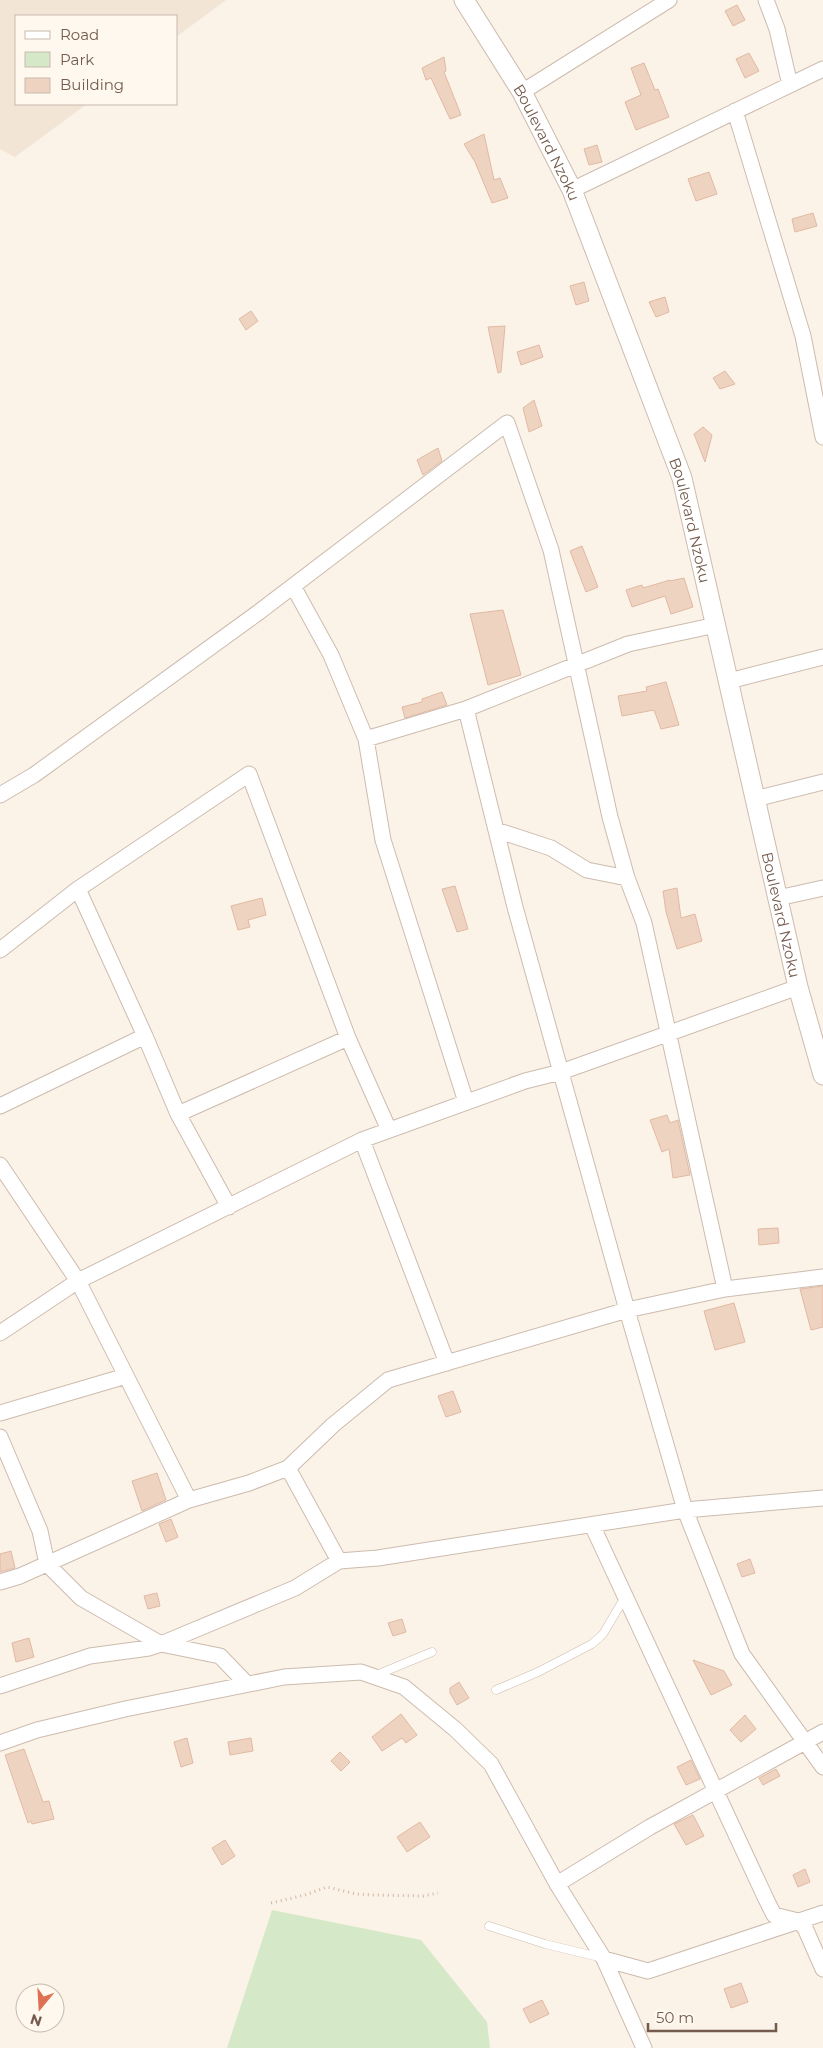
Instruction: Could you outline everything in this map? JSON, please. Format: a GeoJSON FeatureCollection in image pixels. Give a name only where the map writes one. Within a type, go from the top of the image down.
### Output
{"type":"FeatureCollection","features":[{"type":"Feature","properties":{"kind":"street","name":"Boulevard Nzoku"},"geometry":{"type":"LineString","coordinates":[[464,0],[522,92],[572,190],[682,478],[798,987],[823,1075]]}},
{"type":"Feature","properties":{"kind":"street"},"geometry":{"type":"LineString","coordinates":[[766,0],[777,29],[790,85]]}},
{"type":"Feature","properties":{"kind":"street"},"geometry":{"type":"LineString","coordinates":[[522,92],[663,2]]}},
{"type":"Feature","properties":{"kind":"street"},"geometry":{"type":"LineString","coordinates":[[572,190],[823,69]]}},
{"type":"Feature","properties":{"kind":"street"},"geometry":{"type":"LineString","coordinates":[[735,111],[804,336],[823,437]]}},
{"type":"Feature","properties":{"kind":"street"},"geometry":{"type":"LineString","coordinates":[[0,795],[42,769],[293,586],[508,423],[551,550],[610,816],[627,878],[644,923],[725,1289]]}},
{"type":"Feature","properties":{"kind":"street"},"geometry":{"type":"LineString","coordinates":[[293,586],[331,656],[366,739],[383,840],[466,1102]]}},
{"type":"Feature","properties":{"kind":"street"},"geometry":{"type":"LineString","coordinates":[[366,739],[466,709],[628,644],[716,625]]}},
{"type":"Feature","properties":{"kind":"street"},"geometry":{"type":"LineString","coordinates":[[729,681],[823,657]]}},
{"type":"Feature","properties":{"kind":"street"},"geometry":{"type":"LineString","coordinates":[[466,709],[515,907],[627,1310],[685,1510],[742,1654],[823,1767]]}},
{"type":"Feature","properties":{"kind":"street"},"geometry":{"type":"LineString","coordinates":[[0,950],[78,889],[249,774],[348,1038],[389,1130]]}},
{"type":"Feature","properties":{"kind":"street"},"geometry":{"type":"LineString","coordinates":[[755,798],[823,782]]}},
{"type":"Feature","properties":{"kind":"street"},"geometry":{"type":"LineString","coordinates":[[496,830],[551,848],[587,870],[627,878]]}},
{"type":"Feature","properties":{"kind":"street"},"geometry":{"type":"LineString","coordinates":[[778,898],[823,888]]}},
{"type":"Feature","properties":{"kind":"street"},"geometry":{"type":"LineString","coordinates":[[78,889],[145,1036],[178,1114],[229,1207]]}},
{"type":"Feature","properties":{"kind":"street"},"geometry":{"type":"LineString","coordinates":[[0,1334],[78,1281],[362,1140],[524,1081],[561,1072],[798,987]]}},
{"type":"Feature","properties":{"kind":"street"},"geometry":{"type":"LineString","coordinates":[[0,1106],[145,1036]]}},
{"type":"Feature","properties":{"kind":"street"},"geometry":{"type":"LineString","coordinates":[[178,1114],[348,1038]]}},
{"type":"Feature","properties":{"kind":"street"},"geometry":{"type":"LineString","coordinates":[[362,1140],[447,1363]]}},
{"type":"Feature","properties":{"kind":"street"},"geometry":{"type":"LineString","coordinates":[[0,1165],[78,1281],[189,1500]]}},
{"type":"Feature","properties":{"kind":"street"},"geometry":{"type":"LineString","coordinates":[[0,1582],[20,1576],[189,1500],[249,1483],[288,1468],[333,1425],[388,1380],[627,1310],[725,1289],[823,1277]]}},
{"type":"Feature","properties":{"kind":"street"},"geometry":{"type":"LineString","coordinates":[[0,1413],[126,1376]]}},
{"type":"Feature","properties":{"kind":"street"},"geometry":{"type":"LineString","coordinates":[[0,1437],[40,1531],[47,1564],[81,1598],[161,1644],[220,1656],[247,1684]]}},
{"type":"Feature","properties":{"kind":"street"},"geometry":{"type":"LineString","coordinates":[[288,1468],[340,1561]]}},
{"type":"Feature","properties":{"kind":"street"},"geometry":{"type":"LineString","coordinates":[[0,1686],[90,1656],[149,1648],[161,1644],[295,1588],[340,1561],[378,1558],[685,1510],[823,1498]]}},
{"type":"Feature","properties":{"kind":"street"},"geometry":{"type":"LineString","coordinates":[[592,1525],[774,1915],[798,1921],[805,1928],[823,1969]]}},
{"type":"Feature","properties":{"kind":"street"},"geometry":{"type":"LineString","coordinates":[[0,1743],[37,1730],[125,1708],[293,1676],[361,1672],[404,1687],[455,1729],[491,1764],[557,1884],[604,1959],[644,2048]]}},
{"type":"Feature","properties":{"kind":"street"},"geometry":{"type":"LineString","coordinates":[[557,1884],[650,1827],[823,1732]]}},
{"type":"Feature","properties":{"kind":"street"},"geometry":{"type":"LineString","coordinates":[[604,1959],[648,1971],[823,1913]]}},
{"type":"Feature","properties":{"kind":"lane"},"geometry":{"type":"LineString","coordinates":[[496,1690],[538,1672],[592,1644],[603,1634],[625,1597]]}},
{"type":"Feature","properties":{"kind":"lane"},"geometry":{"type":"LineString","coordinates":[[373,1676],[432,1652]]}},
{"type":"Feature","properties":{"kind":"lane"},"geometry":{"type":"LineString","coordinates":[[489,1926],[545,1944],[604,1959]]}},
{"type":"Feature","properties":{"kind":"path"},"geometry":{"type":"LineString","coordinates":[[271,1903],[327,1887],[356,1894],[375,1896],[422,1896],[438,1893]]}},
{"type":"Feature","properties":{"kind":"shaded area"},"geometry":{"type":"Polygon","coordinates":[[[0,0],[226,0],[178,36],[178,15],[15,15],[15,105],[86,105],[15,157],[0,149],[0,0]]]}},
{"type":"Feature","properties":{"kind":"green space"},"geometry":{"type":"Polygon","coordinates":[[[272,1910],[421,1940],[487,2022],[490,2048],[227,2048],[272,1910]]]}},
{"type":"Feature","properties":{"kind":"building"},"geometry":{"type":"Polygon","coordinates":[[[737,5],[745,20],[733,26],[725,11],[737,5]]]}},
{"type":"Feature","properties":{"kind":"building"},"geometry":{"type":"Polygon","coordinates":[[[749,53],[759,71],[745,78],[736,59],[749,53]]]}},
{"type":"Feature","properties":{"kind":"building"},"geometry":{"type":"Polygon","coordinates":[[[444,57],[446,71],[444,72],[461,115],[450,119],[431,78],[426,80],[422,68],[444,57]]]}},
{"type":"Feature","properties":{"kind":"building"},"geometry":{"type":"Polygon","coordinates":[[[644,63],[655,90],[658,89],[669,117],[636,130],[625,102],[641,95],[631,68],[644,63]]]}},
{"type":"Feature","properties":{"kind":"building"},"geometry":{"type":"Polygon","coordinates":[[[484,134],[494,180],[500,178],[508,198],[492,203],[475,162],[464,144],[484,134]]]}},
{"type":"Feature","properties":{"kind":"building"},"geometry":{"type":"Polygon","coordinates":[[[597,145],[602,162],[589,165],[584,149],[597,145]]]}},
{"type":"Feature","properties":{"kind":"building"},"geometry":{"type":"Polygon","coordinates":[[[709,172],[717,194],[696,201],[688,179],[709,172]]]}},
{"type":"Feature","properties":{"kind":"building"},"geometry":{"type":"Polygon","coordinates":[[[813,213],[817,226],[795,232],[792,219],[813,213]]]}},
{"type":"Feature","properties":{"kind":"building"},"geometry":{"type":"Polygon","coordinates":[[[584,282],[589,301],[576,305],[570,286],[584,282]]]}},
{"type":"Feature","properties":{"kind":"building"},"geometry":{"type":"Polygon","coordinates":[[[665,297],[669,312],[656,317],[649,302],[665,297]]]}},
{"type":"Feature","properties":{"kind":"building"},"geometry":{"type":"Polygon","coordinates":[[[251,311],[258,321],[246,330],[239,319],[251,311]]]}},
{"type":"Feature","properties":{"kind":"building"},"geometry":{"type":"Polygon","coordinates":[[[505,326],[501,372],[498,373],[488,327],[505,326]]]}},
{"type":"Feature","properties":{"kind":"building"},"geometry":{"type":"Polygon","coordinates":[[[539,345],[543,357],[521,365],[517,352],[539,345]]]}},
{"type":"Feature","properties":{"kind":"building"},"geometry":{"type":"Polygon","coordinates":[[[725,371],[735,384],[720,389],[713,378],[725,371]]]}},
{"type":"Feature","properties":{"kind":"building"},"geometry":{"type":"Polygon","coordinates":[[[534,400],[542,426],[529,432],[523,408],[534,400]]]}},
{"type":"Feature","properties":{"kind":"building"},"geometry":{"type":"Polygon","coordinates":[[[703,427],[712,435],[705,462],[694,434],[703,427]]]}},
{"type":"Feature","properties":{"kind":"building"},"geometry":{"type":"Polygon","coordinates":[[[438,448],[442,461],[423,475],[417,460],[438,448]]]}},
{"type":"Feature","properties":{"kind":"building"},"geometry":{"type":"Polygon","coordinates":[[[582,546],[598,587],[586,592],[570,551],[582,546]]]}},
{"type":"Feature","properties":{"kind":"building"},"geometry":{"type":"Polygon","coordinates":[[[684,578],[693,607],[671,614],[665,596],[632,607],[626,590],[642,585],[643,588],[684,578]]]}},
{"type":"Feature","properties":{"kind":"building"},"geometry":{"type":"Polygon","coordinates":[[[503,610],[521,675],[488,685],[470,614],[503,610]]]}},
{"type":"Feature","properties":{"kind":"building"},"geometry":{"type":"Polygon","coordinates":[[[666,682],[679,725],[661,729],[654,710],[622,716],[618,696],[647,691],[646,687],[666,682]]]}},
{"type":"Feature","properties":{"kind":"building"},"geometry":{"type":"Polygon","coordinates":[[[442,692],[447,705],[405,718],[402,707],[422,702],[422,699],[442,692]]]}},
{"type":"Feature","properties":{"kind":"building"},"geometry":{"type":"Polygon","coordinates":[[[455,886],[468,929],[457,932],[442,889],[455,886]]]}},
{"type":"Feature","properties":{"kind":"building"},"geometry":{"type":"Polygon","coordinates":[[[677,888],[681,918],[695,914],[702,941],[677,949],[666,912],[663,891],[677,888]]]}},
{"type":"Feature","properties":{"kind":"building"},"geometry":{"type":"Polygon","coordinates":[[[262,898],[266,915],[248,920],[250,927],[238,930],[231,906],[262,898]]]}},
{"type":"Feature","properties":{"kind":"building"},"geometry":{"type":"Polygon","coordinates":[[[667,1115],[670,1123],[678,1120],[690,1175],[673,1178],[669,1149],[662,1152],[650,1120],[667,1115]]]}},
{"type":"Feature","properties":{"kind":"building"},"geometry":{"type":"Polygon","coordinates":[[[778,1228],[779,1243],[759,1245],[758,1229],[778,1228]]]}},
{"type":"Feature","properties":{"kind":"building"},"geometry":{"type":"Polygon","coordinates":[[[823,1286],[823,1327],[811,1330],[800,1289],[823,1286]]]}},
{"type":"Feature","properties":{"kind":"building"},"geometry":{"type":"Polygon","coordinates":[[[734,1303],[745,1342],[715,1350],[704,1311],[734,1303]]]}},
{"type":"Feature","properties":{"kind":"building"},"geometry":{"type":"Polygon","coordinates":[[[453,1391],[461,1412],[446,1417],[438,1396],[453,1391]]]}},
{"type":"Feature","properties":{"kind":"building"},"geometry":{"type":"Polygon","coordinates":[[[157,1473],[166,1500],[142,1511],[132,1481],[157,1473]]]}},
{"type":"Feature","properties":{"kind":"building"},"geometry":{"type":"Polygon","coordinates":[[[171,1519],[178,1537],[166,1542],[159,1524],[171,1519]]]}},
{"type":"Feature","properties":{"kind":"building"},"geometry":{"type":"Polygon","coordinates":[[[11,1551],[15,1568],[0,1572],[0,1554],[11,1551]]]}},
{"type":"Feature","properties":{"kind":"building"},"geometry":{"type":"Polygon","coordinates":[[[750,1559],[755,1573],[742,1577],[737,1564],[750,1559]]]}},
{"type":"Feature","properties":{"kind":"building"},"geometry":{"type":"Polygon","coordinates":[[[157,1593],[160,1606],[148,1609],[144,1596],[157,1593]]]}},
{"type":"Feature","properties":{"kind":"building"},"geometry":{"type":"Polygon","coordinates":[[[402,1619],[406,1632],[393,1636],[388,1623],[402,1619]]]}},
{"type":"Feature","properties":{"kind":"building"},"geometry":{"type":"Polygon","coordinates":[[[29,1638],[34,1657],[16,1662],[12,1643],[29,1638]]]}},
{"type":"Feature","properties":{"kind":"building"},"geometry":{"type":"Polygon","coordinates":[[[693,1660],[724,1671],[732,1685],[711,1695],[693,1660]]]}},
{"type":"Feature","properties":{"kind":"building"},"geometry":{"type":"Polygon","coordinates":[[[459,1682],[469,1698],[457,1705],[450,1693],[450,1688],[459,1682]]]}},
{"type":"Feature","properties":{"kind":"building"},"geometry":{"type":"Polygon","coordinates":[[[401,1714],[417,1735],[406,1743],[402,1738],[382,1751],[372,1737],[401,1714]]]}},
{"type":"Feature","properties":{"kind":"building"},"geometry":{"type":"Polygon","coordinates":[[[745,1715],[756,1729],[741,1742],[730,1730],[745,1715]]]}},
{"type":"Feature","properties":{"kind":"building"},"geometry":{"type":"Polygon","coordinates":[[[187,1738],[193,1763],[181,1767],[174,1742],[187,1738]]]}},
{"type":"Feature","properties":{"kind":"building"},"geometry":{"type":"Polygon","coordinates":[[[251,1738],[253,1751],[230,1755],[228,1742],[251,1738]]]}},
{"type":"Feature","properties":{"kind":"building"},"geometry":{"type":"Polygon","coordinates":[[[24,1749],[43,1802],[49,1801],[54,1819],[32,1824],[31,1821],[28,1823],[5,1755],[24,1749]]]}},
{"type":"Feature","properties":{"kind":"building"},"geometry":{"type":"Polygon","coordinates":[[[340,1752],[350,1762],[341,1771],[331,1761],[340,1752]]]}},
{"type":"Feature","properties":{"kind":"building"},"geometry":{"type":"Polygon","coordinates":[[[691,1760],[700,1779],[686,1785],[677,1767],[691,1760]]]}},
{"type":"Feature","properties":{"kind":"building"},"geometry":{"type":"Polygon","coordinates":[[[776,1769],[780,1776],[763,1785],[759,1778],[776,1769]]]}},
{"type":"Feature","properties":{"kind":"building"},"geometry":{"type":"Polygon","coordinates":[[[693,1815],[704,1836],[686,1845],[674,1824],[693,1815]]]}},
{"type":"Feature","properties":{"kind":"building"},"geometry":{"type":"Polygon","coordinates":[[[420,1822],[430,1837],[407,1852],[397,1837],[420,1822]]]}},
{"type":"Feature","properties":{"kind":"building"},"geometry":{"type":"Polygon","coordinates":[[[225,1840],[235,1856],[222,1865],[212,1848],[225,1840]]]}},
{"type":"Feature","properties":{"kind":"building"},"geometry":{"type":"Polygon","coordinates":[[[805,1869],[810,1882],[798,1887],[793,1875],[805,1869]]]}},
{"type":"Feature","properties":{"kind":"building"},"geometry":{"type":"Polygon","coordinates":[[[741,1983],[748,2002],[731,2008],[724,1989],[741,1983]]]}},
{"type":"Feature","properties":{"kind":"building"},"geometry":{"type":"Polygon","coordinates":[[[542,2000],[549,2014],[530,2023],[523,2009],[542,2000]]]}}]}
